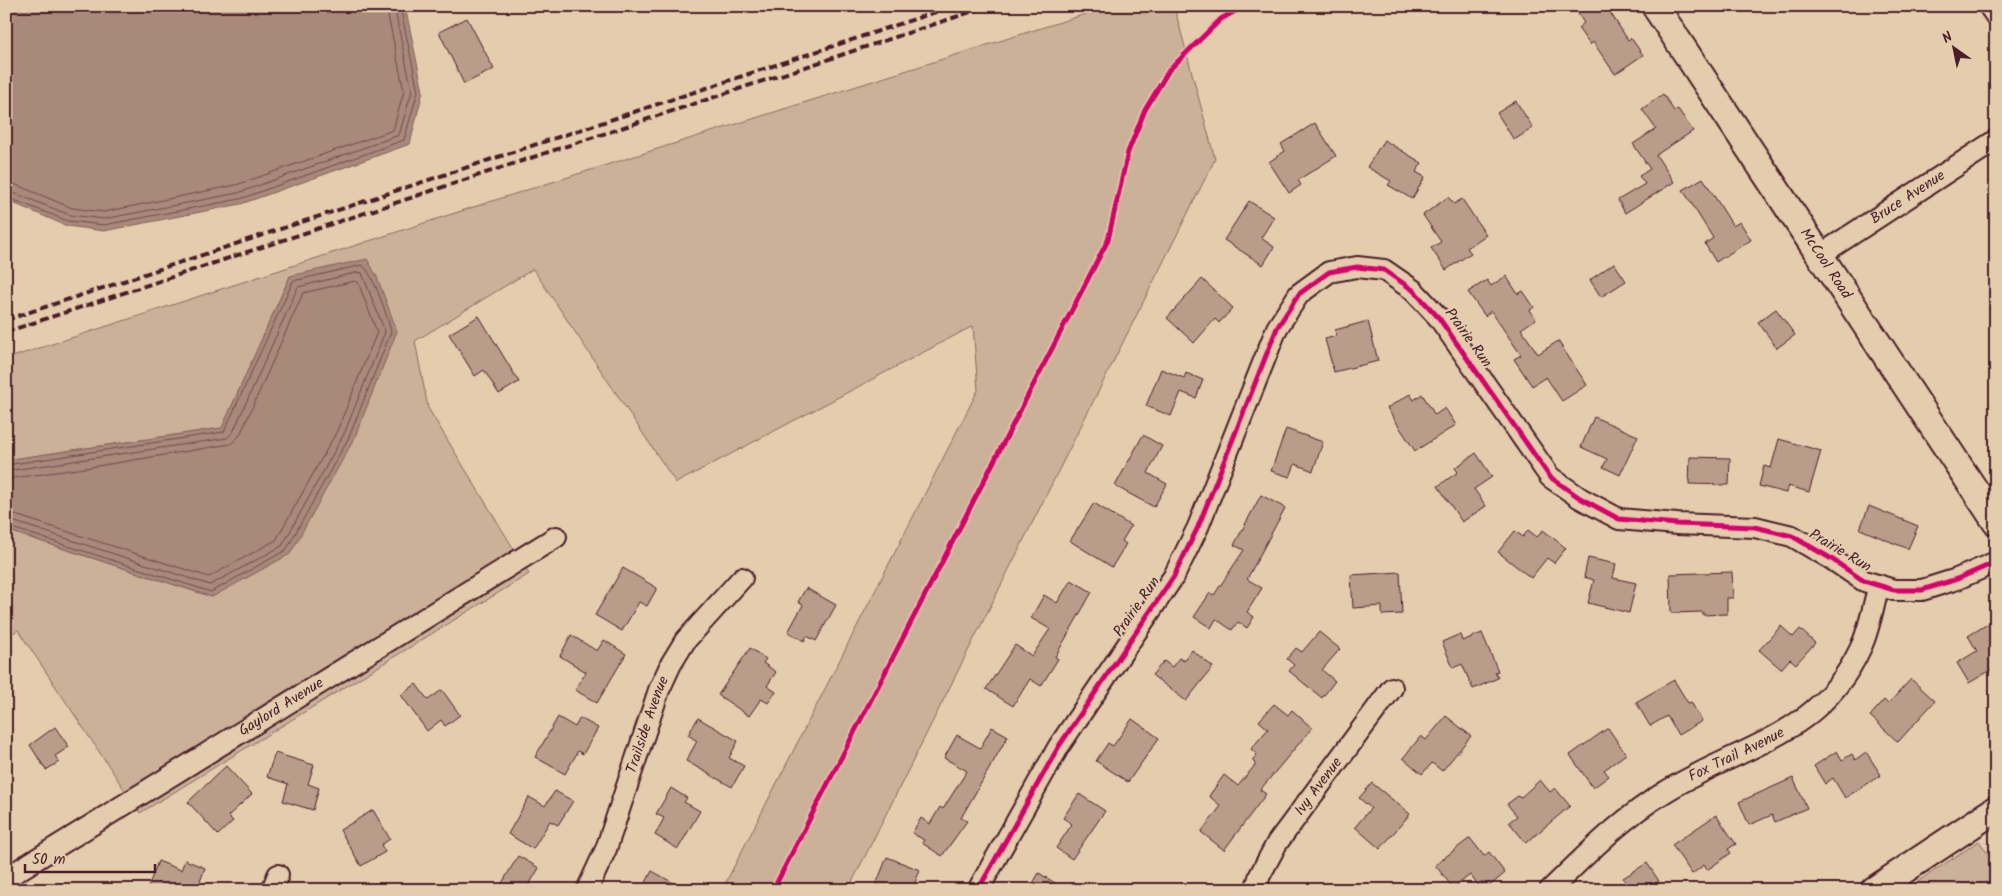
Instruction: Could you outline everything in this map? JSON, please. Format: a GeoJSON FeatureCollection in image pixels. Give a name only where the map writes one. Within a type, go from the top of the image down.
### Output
{"type":"FeatureCollection","features":[{"type":"Feature","properties":{"kind":"street","name":"McCool Road"},"geometry":{"type":"LineString","coordinates":[[1655,6],[1996,522]]}},
{"type":"Feature","properties":{"kind":"street"},"geometry":{"type":"LineString","coordinates":[[1989,6],[1996,16]]}},
{"type":"Feature","properties":{"kind":"street","name":"Bruce Avenue"},"geometry":{"type":"LineString","coordinates":[[1820,255],[1996,140]]}},
{"type":"Feature","properties":{"kind":"street","name":"Prairie Run"},"geometry":{"type":"LineString","coordinates":[[978,890],[1059,746],[1174,576],[1198,527],[1277,328],[1299,294],[1329,272],[1356,267],[1384,270],[1413,290],[1439,318],[1550,477],[1580,498],[1619,519],[1677,524],[1756,527],[1792,536],[1864,581],[1894,590],[1922,590],[1956,579],[1996,562]]}},
{"type":"Feature","properties":{"kind":"street","name":"Gaylord Avenue"},"geometry":{"type":"LineString","coordinates":[[6,878],[556,537]]}},
{"type":"Feature","properties":{"kind":"street","name":"Trailside Avenue"},"geometry":{"type":"LineString","coordinates":[[587,890],[606,849],[659,690],[671,664],[685,641],[742,578]]}},
{"type":"Feature","properties":{"kind":"street","name":"Fox Trail Avenue"},"geometry":{"type":"LineString","coordinates":[[1550,890],[1596,845],[1664,792],[1704,770],[1781,734],[1815,711],[1844,680],[1862,646],[1879,585]]}},
{"type":"Feature","properties":{"kind":"street","name":"Ivy Avenue"},"geometry":{"type":"LineString","coordinates":[[1255,890],[1260,875],[1277,843],[1392,688]]}},
{"type":"Feature","properties":{"kind":"street"},"geometry":{"type":"LineString","coordinates":[[1874,890],[1996,809]]}},
{"type":"Feature","properties":{"kind":"shaded area"},"geometry":{"type":"Polygon","coordinates":[[[1111,6],[1174,6],[1215,159],[848,890],[722,890],[978,390],[973,326],[676,483],[533,269],[415,341],[428,408],[529,574],[140,813],[18,630],[6,637],[6,530],[212,597],[290,276],[222,428],[6,460],[6,359],[489,202],[1111,6]]]}},
{"type":"Feature","properties":{"kind":"shaded area"},"geometry":{"type":"Polygon","coordinates":[[[1979,841],[1996,865],[1996,890],[1905,890],[1979,841]]]}},
{"type":"Feature","properties":{"kind":"water"},"geometry":{"type":"Polygon","coordinates":[[[6,6],[405,6],[423,91],[410,144],[241,204],[104,231],[67,226],[6,200],[6,6]]]}},
{"type":"Feature","properties":{"kind":"water"},"geometry":{"type":"Polygon","coordinates":[[[367,259],[377,277],[397,331],[354,439],[290,554],[212,597],[6,530],[6,460],[222,428],[290,276],[367,259]]]}},
{"type":"Feature","properties":{"kind":"building"},"geometry":{"type":"Polygon","coordinates":[[[1573,6],[1606,6],[1628,40],[1631,38],[1643,55],[1615,74],[1593,42],[1590,45],[1578,28],[1584,23],[1573,6]]]}},
{"type":"Feature","properties":{"kind":"building"},"geometry":{"type":"Polygon","coordinates":[[[467,18],[494,69],[464,84],[439,32],[467,18]]]}},
{"type":"Feature","properties":{"kind":"building"},"geometry":{"type":"Polygon","coordinates":[[[1663,94],[1674,111],[1678,109],[1693,131],[1656,155],[1674,182],[1625,213],[1618,200],[1645,184],[1639,176],[1650,169],[1633,144],[1656,129],[1642,109],[1663,94]]]}},
{"type":"Feature","properties":{"kind":"building"},"geometry":{"type":"Polygon","coordinates":[[[1516,101],[1533,128],[1514,140],[1497,113],[1516,101]]]}},
{"type":"Feature","properties":{"kind":"building"},"geometry":{"type":"Polygon","coordinates":[[[1315,123],[1336,156],[1298,180],[1301,185],[1289,193],[1269,162],[1285,151],[1281,144],[1315,123]]]}},
{"type":"Feature","properties":{"kind":"building"},"geometry":{"type":"Polygon","coordinates":[[[1384,140],[1422,163],[1416,172],[1425,177],[1412,199],[1388,185],[1391,181],[1367,167],[1384,140]]]}},
{"type":"Feature","properties":{"kind":"building"},"geometry":{"type":"Polygon","coordinates":[[[1703,178],[1733,226],[1740,222],[1751,240],[1716,262],[1705,244],[1713,238],[1683,190],[1703,178]]]}},
{"type":"Feature","properties":{"kind":"building"},"geometry":{"type":"Polygon","coordinates":[[[1448,197],[1454,204],[1462,199],[1486,235],[1467,248],[1471,253],[1446,270],[1431,248],[1441,242],[1423,215],[1448,197]]]}},
{"type":"Feature","properties":{"kind":"building"},"geometry":{"type":"Polygon","coordinates":[[[1249,201],[1274,217],[1261,238],[1274,247],[1263,265],[1224,240],[1249,201]]]}},
{"type":"Feature","properties":{"kind":"building"},"geometry":{"type":"Polygon","coordinates":[[[1614,263],[1626,281],[1601,297],[1590,280],[1614,263]]]}},
{"type":"Feature","properties":{"kind":"building"},"geometry":{"type":"Polygon","coordinates":[[[1506,276],[1518,294],[1523,291],[1534,307],[1530,310],[1536,319],[1521,329],[1538,354],[1558,341],[1587,385],[1562,401],[1546,377],[1532,386],[1514,359],[1521,355],[1491,311],[1485,316],[1468,292],[1487,280],[1491,286],[1506,276]]]}},
{"type":"Feature","properties":{"kind":"building"},"geometry":{"type":"Polygon","coordinates":[[[1202,279],[1233,308],[1219,323],[1215,319],[1194,343],[1167,318],[1202,279]]]}},
{"type":"Feature","properties":{"kind":"building"},"geometry":{"type":"Polygon","coordinates":[[[1776,309],[1795,335],[1777,348],[1758,322],[1776,309]]]}},
{"type":"Feature","properties":{"kind":"building"},"geometry":{"type":"Polygon","coordinates":[[[479,316],[519,382],[499,394],[484,370],[475,376],[449,334],[479,316]]]}},
{"type":"Feature","properties":{"kind":"building"},"geometry":{"type":"Polygon","coordinates":[[[1368,321],[1378,361],[1334,372],[1325,339],[1336,336],[1335,330],[1368,321]]]}},
{"type":"Feature","properties":{"kind":"building"},"geometry":{"type":"Polygon","coordinates":[[[1161,369],[1184,378],[1186,373],[1203,380],[1196,398],[1181,392],[1171,416],[1146,406],[1161,369]]]}},
{"type":"Feature","properties":{"kind":"building"},"geometry":{"type":"Polygon","coordinates":[[[1410,394],[1414,400],[1422,394],[1435,415],[1445,408],[1456,425],[1415,451],[1387,408],[1410,394]]]}},
{"type":"Feature","properties":{"kind":"building"},"geometry":{"type":"Polygon","coordinates":[[[1594,417],[1638,436],[1620,475],[1603,467],[1607,459],[1581,447],[1594,417]]]}},
{"type":"Feature","properties":{"kind":"building"},"geometry":{"type":"Polygon","coordinates":[[[1286,429],[1323,442],[1313,471],[1295,464],[1290,477],[1271,471],[1286,429]]]}},
{"type":"Feature","properties":{"kind":"building"},"geometry":{"type":"Polygon","coordinates":[[[1143,435],[1162,446],[1148,473],[1167,484],[1154,507],[1115,486],[1143,435]]]}},
{"type":"Feature","properties":{"kind":"building"},"geometry":{"type":"Polygon","coordinates":[[[1779,439],[1821,451],[1809,492],[1788,486],[1786,493],[1759,486],[1764,466],[1771,468],[1779,439]]]}},
{"type":"Feature","properties":{"kind":"building"},"geometry":{"type":"Polygon","coordinates":[[[1476,453],[1492,477],[1474,489],[1486,506],[1462,522],[1438,486],[1458,472],[1455,468],[1476,453]]]}},
{"type":"Feature","properties":{"kind":"building"},"geometry":{"type":"Polygon","coordinates":[[[1690,457],[1730,458],[1729,485],[1689,484],[1690,457]]]}},
{"type":"Feature","properties":{"kind":"building"},"geometry":{"type":"Polygon","coordinates":[[[1261,495],[1285,508],[1247,579],[1262,588],[1247,612],[1254,617],[1247,628],[1238,622],[1232,630],[1216,619],[1211,628],[1194,617],[1210,593],[1214,595],[1244,550],[1234,545],[1261,495]]]}},
{"type":"Feature","properties":{"kind":"building"},"geometry":{"type":"Polygon","coordinates":[[[1094,503],[1131,526],[1122,541],[1126,544],[1112,567],[1070,541],[1094,503]]]}},
{"type":"Feature","properties":{"kind":"building"},"geometry":{"type":"Polygon","coordinates":[[[1869,506],[1918,526],[1908,549],[1860,529],[1869,506]]]}},
{"type":"Feature","properties":{"kind":"building"},"geometry":{"type":"Polygon","coordinates":[[[1528,530],[1537,537],[1543,530],[1566,548],[1554,563],[1547,558],[1531,578],[1498,552],[1515,531],[1523,537],[1528,530]]]}},
{"type":"Feature","properties":{"kind":"building"},"geometry":{"type":"Polygon","coordinates":[[[1588,558],[1616,564],[1613,578],[1636,583],[1629,613],[1588,603],[1594,580],[1584,577],[1588,558]]]}},
{"type":"Feature","properties":{"kind":"building"},"geometry":{"type":"Polygon","coordinates":[[[623,568],[657,588],[647,606],[639,602],[622,631],[595,615],[623,568]]]}},
{"type":"Feature","properties":{"kind":"building"},"geometry":{"type":"Polygon","coordinates":[[[1400,572],[1402,614],[1382,615],[1382,606],[1353,608],[1351,575],[1400,572]]]}},
{"type":"Feature","properties":{"kind":"building"},"geometry":{"type":"Polygon","coordinates":[[[1732,572],[1733,598],[1727,598],[1727,614],[1703,615],[1703,612],[1671,613],[1670,574],[1732,572]]]}},
{"type":"Feature","properties":{"kind":"building"},"geometry":{"type":"Polygon","coordinates":[[[1071,580],[1092,592],[1055,657],[1058,659],[1041,686],[1030,679],[1013,706],[986,689],[1015,645],[1032,656],[1050,629],[1031,618],[1044,595],[1057,603],[1071,580]]]}},
{"type":"Feature","properties":{"kind":"building"},"geometry":{"type":"Polygon","coordinates":[[[806,588],[836,605],[816,641],[807,636],[804,641],[788,632],[803,605],[798,602],[806,588]]]}},
{"type":"Feature","properties":{"kind":"building"},"geometry":{"type":"Polygon","coordinates":[[[1996,619],[1996,667],[1969,683],[1957,663],[1977,651],[1968,636],[1996,619]]]}},
{"type":"Feature","properties":{"kind":"building"},"geometry":{"type":"Polygon","coordinates":[[[1781,626],[1793,637],[1800,629],[1815,643],[1796,664],[1790,659],[1781,669],[1759,650],[1781,626]]]}},
{"type":"Feature","properties":{"kind":"building"},"geometry":{"type":"Polygon","coordinates":[[[1319,632],[1340,649],[1322,670],[1335,681],[1322,698],[1289,671],[1294,665],[1287,659],[1296,648],[1302,652],[1319,632]]]}},
{"type":"Feature","properties":{"kind":"building"},"geometry":{"type":"Polygon","coordinates":[[[1482,633],[1498,671],[1495,672],[1498,678],[1473,689],[1462,664],[1453,668],[1442,642],[1460,634],[1462,641],[1482,633]]]}},
{"type":"Feature","properties":{"kind":"building"},"geometry":{"type":"Polygon","coordinates":[[[571,635],[597,651],[604,640],[626,654],[597,703],[575,690],[586,672],[560,656],[571,635]]]}},
{"type":"Feature","properties":{"kind":"building"},"geometry":{"type":"Polygon","coordinates":[[[750,648],[766,659],[763,663],[776,672],[767,686],[776,692],[768,703],[761,699],[749,716],[718,695],[750,648]]]}},
{"type":"Feature","properties":{"kind":"building"},"geometry":{"type":"Polygon","coordinates":[[[1192,650],[1213,667],[1186,701],[1152,675],[1164,661],[1172,667],[1179,658],[1184,661],[1192,650]]]}},
{"type":"Feature","properties":{"kind":"building"},"geometry":{"type":"Polygon","coordinates":[[[1911,679],[1935,701],[1898,742],[1870,716],[1884,700],[1888,704],[1911,679]]]}},
{"type":"Feature","properties":{"kind":"building"},"geometry":{"type":"Polygon","coordinates":[[[1674,680],[1688,703],[1691,702],[1702,721],[1678,735],[1667,716],[1650,726],[1636,702],[1674,680]]]}},
{"type":"Feature","properties":{"kind":"building"},"geometry":{"type":"Polygon","coordinates":[[[416,684],[428,700],[442,690],[460,715],[445,726],[441,720],[427,731],[401,695],[416,684]]]}},
{"type":"Feature","properties":{"kind":"building"},"geometry":{"type":"Polygon","coordinates":[[[1274,704],[1288,715],[1292,710],[1312,728],[1260,790],[1266,794],[1224,850],[1201,832],[1221,806],[1209,796],[1224,775],[1238,786],[1256,764],[1252,760],[1257,755],[1251,749],[1268,729],[1259,721],[1274,704]]]}},
{"type":"Feature","properties":{"kind":"building"},"geometry":{"type":"Polygon","coordinates":[[[1446,716],[1471,736],[1442,771],[1432,763],[1422,774],[1403,758],[1421,736],[1426,740],[1446,716]]]}},
{"type":"Feature","properties":{"kind":"building"},"geometry":{"type":"Polygon","coordinates":[[[558,717],[575,727],[580,718],[598,728],[583,754],[578,751],[565,774],[535,757],[558,717]]]}},
{"type":"Feature","properties":{"kind":"building"},"geometry":{"type":"Polygon","coordinates":[[[698,718],[738,741],[729,758],[744,766],[732,787],[686,761],[697,741],[688,735],[698,718]]]}},
{"type":"Feature","properties":{"kind":"building"},"geometry":{"type":"Polygon","coordinates":[[[1132,719],[1159,738],[1128,782],[1096,761],[1108,743],[1113,746],[1132,719]]]}},
{"type":"Feature","properties":{"kind":"building"},"geometry":{"type":"Polygon","coordinates":[[[55,727],[69,747],[55,756],[59,762],[46,770],[30,745],[55,727]]]}},
{"type":"Feature","properties":{"kind":"building"},"geometry":{"type":"Polygon","coordinates":[[[992,727],[1008,736],[961,818],[967,821],[942,856],[922,843],[924,840],[912,833],[921,818],[930,824],[940,807],[943,809],[967,771],[944,758],[957,735],[980,748],[992,727]]]}},
{"type":"Feature","properties":{"kind":"building"},"geometry":{"type":"Polygon","coordinates":[[[1608,728],[1626,754],[1604,770],[1609,776],[1593,788],[1570,755],[1608,728]]]}},
{"type":"Feature","properties":{"kind":"building"},"geometry":{"type":"Polygon","coordinates":[[[1837,751],[1842,760],[1852,754],[1855,760],[1866,752],[1881,775],[1845,798],[1833,778],[1825,784],[1814,766],[1837,751]]]}},
{"type":"Feature","properties":{"kind":"building"},"geometry":{"type":"Polygon","coordinates":[[[275,753],[314,765],[308,784],[319,788],[313,810],[283,801],[288,784],[267,777],[275,753]]]}},
{"type":"Feature","properties":{"kind":"building"},"geometry":{"type":"Polygon","coordinates":[[[226,766],[252,794],[228,816],[233,821],[218,835],[188,802],[226,766]]]}},
{"type":"Feature","properties":{"kind":"building"},"geometry":{"type":"Polygon","coordinates":[[[1793,778],[1807,808],[1775,822],[1772,815],[1749,825],[1739,802],[1793,778]]]}},
{"type":"Feature","properties":{"kind":"building"},"geometry":{"type":"Polygon","coordinates":[[[1540,780],[1550,792],[1555,788],[1570,806],[1526,843],[1509,822],[1517,816],[1507,804],[1518,796],[1520,798],[1540,780]]]}},
{"type":"Feature","properties":{"kind":"building"},"geometry":{"type":"Polygon","coordinates":[[[1372,783],[1410,814],[1380,849],[1355,827],[1371,808],[1359,798],[1372,783]]]}},
{"type":"Feature","properties":{"kind":"building"},"geometry":{"type":"Polygon","coordinates":[[[671,788],[687,798],[684,802],[700,811],[678,849],[655,835],[664,818],[656,814],[671,788]]]}},
{"type":"Feature","properties":{"kind":"building"},"geometry":{"type":"Polygon","coordinates":[[[555,791],[573,801],[558,825],[550,821],[533,849],[508,834],[529,797],[545,806],[555,791]]]}},
{"type":"Feature","properties":{"kind":"building"},"geometry":{"type":"Polygon","coordinates":[[[1079,794],[1105,811],[1072,859],[1056,848],[1072,824],[1063,818],[1079,794]]]}},
{"type":"Feature","properties":{"kind":"building"},"geometry":{"type":"Polygon","coordinates":[[[373,810],[390,839],[381,845],[385,852],[361,866],[340,830],[373,810]]]}},
{"type":"Feature","properties":{"kind":"building"},"geometry":{"type":"Polygon","coordinates":[[[1716,815],[1736,844],[1728,849],[1731,853],[1707,870],[1704,865],[1692,874],[1672,845],[1716,815]]]}},
{"type":"Feature","properties":{"kind":"building"},"geometry":{"type":"Polygon","coordinates":[[[1470,838],[1484,856],[1489,852],[1505,873],[1485,890],[1482,890],[1470,875],[1453,888],[1435,865],[1470,838]]]}},
{"type":"Feature","properties":{"kind":"building"},"geometry":{"type":"Polygon","coordinates":[[[518,856],[539,868],[526,890],[498,890],[518,856]]]}},
{"type":"Feature","properties":{"kind":"building"},"geometry":{"type":"Polygon","coordinates":[[[887,857],[920,870],[912,890],[874,890],[887,857]]]}},
{"type":"Feature","properties":{"kind":"building"},"geometry":{"type":"Polygon","coordinates":[[[185,860],[205,868],[197,890],[147,890],[158,861],[181,870],[185,860]]]}},
{"type":"Feature","properties":{"kind":"building"},"geometry":{"type":"Polygon","coordinates":[[[1647,863],[1659,881],[1645,890],[1630,890],[1623,878],[1647,863]]]}},
{"type":"Feature","properties":{"kind":"building"},"geometry":{"type":"Polygon","coordinates":[[[652,871],[686,890],[642,890],[652,871]]]}},
{"type":"Feature","properties":{"kind":"building"},"geometry":{"type":"Polygon","coordinates":[[[1039,873],[1066,890],[1029,890],[1039,873]]]}},
{"type":"Feature","properties":{"kind":"railway"},"geometry":{"type":"LineString","coordinates":[[6,320],[954,6]]}},
{"type":"Feature","properties":{"kind":"railway"},"geometry":{"type":"LineString","coordinates":[[6,332],[989,6]]}},
{"type":"Feature","properties":{"kind":"cycle path"},"geometry":{"type":"LineString","coordinates":[[773,890],[1108,240],[1128,152],[1145,110],[1169,70],[1221,19],[1244,6]]}},
{"type":"Feature","properties":{"kind":"cycle path"},"geometry":{"type":"LineString","coordinates":[[978,890],[1059,746],[1174,576],[1198,527],[1277,328],[1299,294],[1329,272],[1357,267],[1384,270],[1413,290],[1439,318],[1550,477],[1580,498],[1619,519],[1677,524],[1755,527],[1792,536],[1864,581],[1894,590],[1922,590],[1957,579],[1996,562]]}}]}
